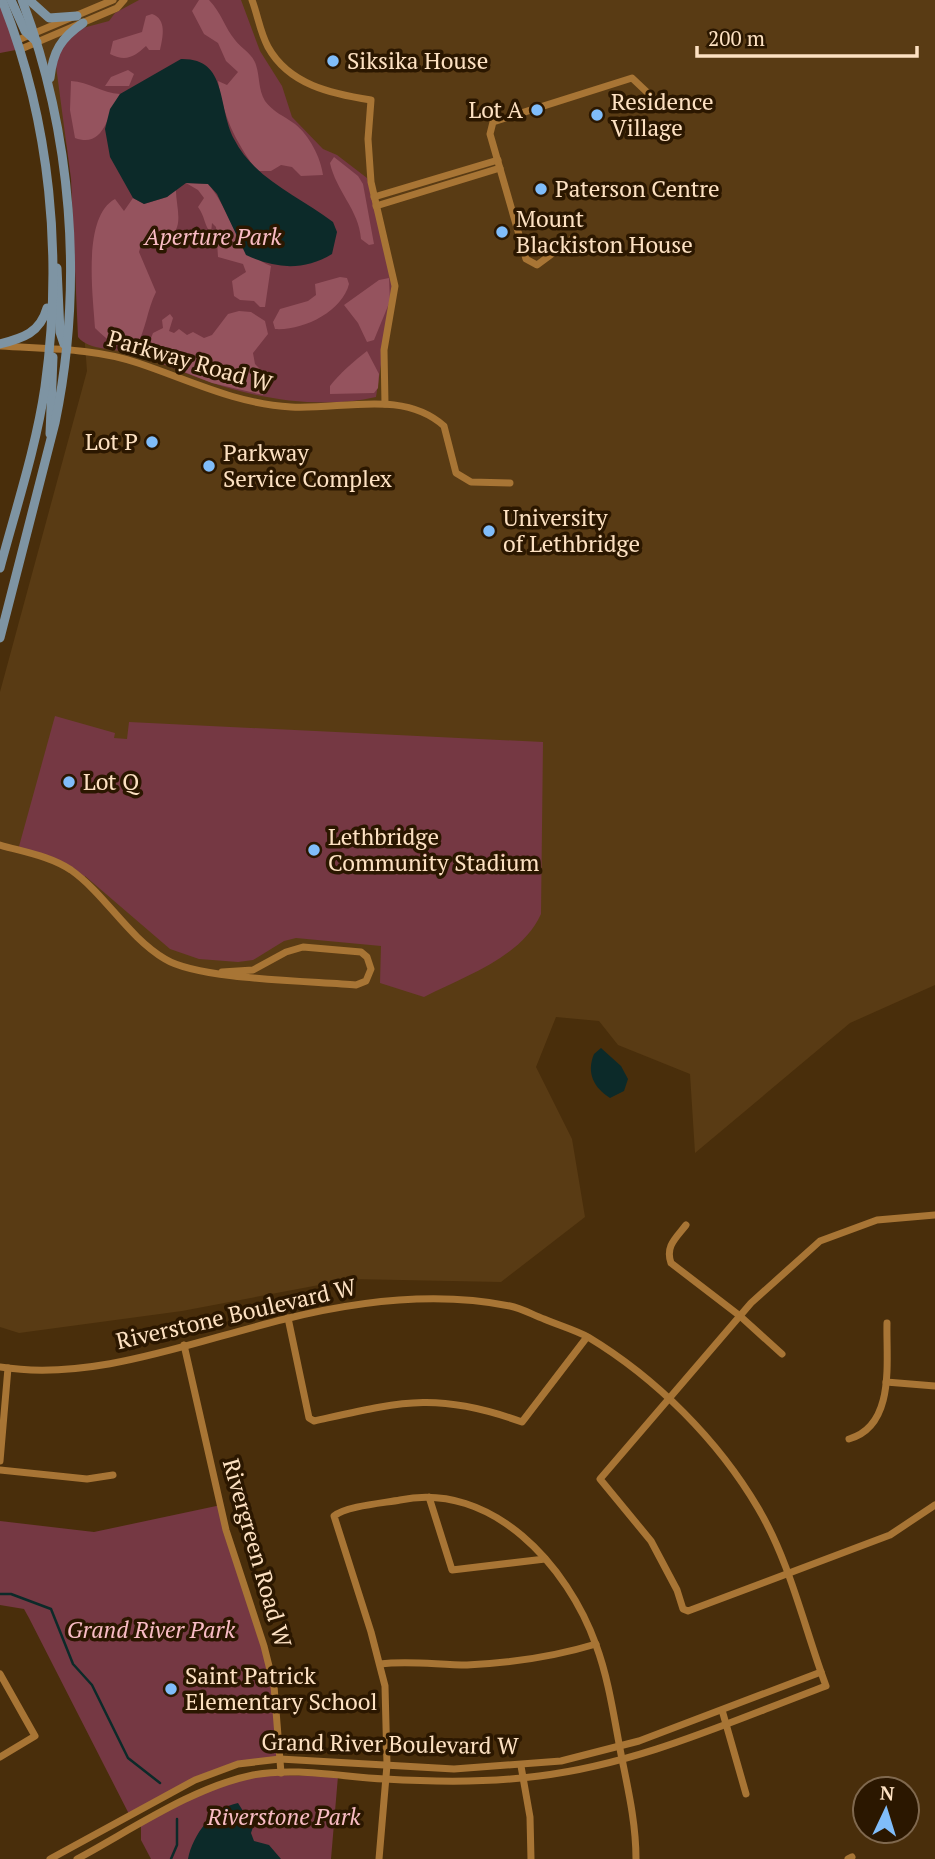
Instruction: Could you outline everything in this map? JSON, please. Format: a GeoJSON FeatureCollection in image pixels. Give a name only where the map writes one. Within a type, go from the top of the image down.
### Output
{"type":"FeatureCollection","features":[{"type":"Feature","properties":{"kind":"main road"},"geometry":{"type":"LineString","coordinates":[[2,0],[19,45],[42,133],[59,284],[60,332],[66,351]]}},
{"type":"Feature","properties":{"kind":"main road"},"geometry":{"type":"LineString","coordinates":[[11,0],[34,38]]}},
{"type":"Feature","properties":{"kind":"main road"},"geometry":{"type":"LineString","coordinates":[[0,638],[51,443],[62,388],[70,286],[68,212],[57,125],[49,86],[22,0]]}},
{"type":"Feature","properties":{"kind":"main road"},"geometry":{"type":"LineString","coordinates":[[29,0],[49,18],[80,19]]}},
{"type":"Feature","properties":{"kind":"main road"},"geometry":{"type":"LineString","coordinates":[[49,86],[52,62],[59,43],[80,19]]}},
{"type":"Feature","properties":{"kind":"main road"},"geometry":{"type":"LineString","coordinates":[[0,568],[38,424],[49,349],[52,228]]}},
{"type":"Feature","properties":{"kind":"main road"},"geometry":{"type":"LineString","coordinates":[[0,345],[20,339],[37,329],[45,317],[52,293]]}},
{"type":"Feature","properties":{"kind":"main road"},"geometry":{"type":"LineString","coordinates":[[49,349],[53,355],[49,422],[51,443]]}},
{"type":"Feature","properties":{"kind":"street"},"geometry":{"type":"LineString","coordinates":[[80,19],[113,0]]}},
{"type":"Feature","properties":{"kind":"street"},"geometry":{"type":"LineString","coordinates":[[19,45],[80,19],[117,8],[124,0]]}},
{"type":"Feature","properties":{"kind":"street"},"geometry":{"type":"LineString","coordinates":[[252,0],[263,36],[281,65],[312,86],[337,95],[372,100],[369,160],[374,197],[390,254],[395,286],[384,350],[385,404]]}},
{"type":"Feature","properties":{"kind":"street"},"geometry":{"type":"LineString","coordinates":[[572,239],[543,263],[537,265],[526,259],[490,134],[493,122],[632,78],[650,95]]}},
{"type":"Feature","properties":{"kind":"street"},"geometry":{"type":"LineString","coordinates":[[374,197],[499,164]]}},
{"type":"Feature","properties":{"kind":"street"},"geometry":{"type":"LineString","coordinates":[[376,206],[499,164]]}},
{"type":"Feature","properties":{"kind":"street","name":"Parkway Road W"},"geometry":{"type":"LineString","coordinates":[[0,345],[118,357],[216,392],[262,404],[334,408],[409,405],[444,426],[456,473],[464,479],[510,483]]}},
{"type":"Feature","properties":{"kind":"street"},"geometry":{"type":"LineString","coordinates":[[0,845],[48,858],[70,870],[146,945],[184,967],[222,972],[356,985],[366,981],[371,968],[368,957],[361,952],[308,947],[291,950],[253,970],[222,972]]}},
{"type":"Feature","properties":{"kind":"street"},"geometry":{"type":"LineString","coordinates":[[935,1215],[877,1220],[820,1241],[791,1265],[740,1316],[600,1479],[651,1541],[677,1590],[683,1609],[692,1610],[890,1535],[935,1505]]}},
{"type":"Feature","properties":{"kind":"street"},"geometry":{"type":"LineString","coordinates":[[686,1225],[670,1244],[668,1254],[671,1263],[740,1316],[782,1354]]}},
{"type":"Feature","properties":{"kind":"street","name":"Riverstone Boulevard W"},"geometry":{"type":"LineString","coordinates":[[4,1367],[85,1367],[288,1318],[359,1305],[427,1298],[511,1306],[587,1337],[670,1398],[717,1452],[758,1508],[787,1574],[826,1686]]}},
{"type":"Feature","properties":{"kind":"street"},"geometry":{"type":"LineString","coordinates":[[288,1318],[307,1396],[309,1418],[314,1421],[390,1404],[432,1401],[481,1408],[522,1422],[587,1337]]}},
{"type":"Feature","properties":{"kind":"street"},"geometry":{"type":"LineString","coordinates":[[849,1439],[858,1436],[872,1425],[882,1407],[886,1382],[887,1323]]}},
{"type":"Feature","properties":{"kind":"street","name":"Rivergreen Road W"},"geometry":{"type":"LineString","coordinates":[[184,1345],[226,1530],[264,1646],[274,1686],[281,1773]]}},
{"type":"Feature","properties":{"kind":"street"},"geometry":{"type":"LineString","coordinates":[[0,1461],[4,1367]]}},
{"type":"Feature","properties":{"kind":"street"},"geometry":{"type":"LineString","coordinates":[[886,1382],[935,1386]]}},
{"type":"Feature","properties":{"kind":"street"},"geometry":{"type":"LineString","coordinates":[[0,1470],[88,1479],[113,1475]]}},
{"type":"Feature","properties":{"kind":"street"},"geometry":{"type":"LineString","coordinates":[[429,1497],[452,1570],[545,1559]]}},
{"type":"Feature","properties":{"kind":"street"},"geometry":{"type":"LineString","coordinates":[[379,1859],[388,1727],[380,1664],[334,1516],[409,1498],[429,1497],[480,1507],[499,1518],[545,1559],[577,1602],[596,1644],[620,1747],[635,1828],[636,1859]]}},
{"type":"Feature","properties":{"kind":"street"},"geometry":{"type":"LineString","coordinates":[[380,1664],[398,1661],[465,1665],[513,1662],[558,1655],[596,1644]]}},
{"type":"Feature","properties":{"kind":"street","name":"Grand River Boulevard W"},"geometry":{"type":"LineString","coordinates":[[50,1859],[217,1770],[280,1759],[454,1769],[561,1761],[620,1747],[821,1672]]}},
{"type":"Feature","properties":{"kind":"street"},"geometry":{"type":"LineString","coordinates":[[0,1674],[35,1736],[0,1757]]}},
{"type":"Feature","properties":{"kind":"street","name":"Grand River Boulevard W"},"geometry":{"type":"LineString","coordinates":[[77,1859],[222,1783],[256,1775],[281,1773],[481,1781],[524,1778],[622,1759],[826,1686]]}},
{"type":"Feature","properties":{"kind":"street"},"geometry":{"type":"LineString","coordinates":[[722,1710],[746,1794]]}},
{"type":"Feature","properties":{"kind":"street"},"geometry":{"type":"LineString","coordinates":[[521,1766],[531,1859]]}},
{"type":"Feature","properties":{"kind":"shaded area","name":"University of Lethbridge"},"geometry":{"type":"Polygon","coordinates":[[[24,0],[935,0],[935,985],[850,1023],[695,1153],[690,1074],[618,1045],[599,1021],[556,1017],[536,1067],[572,1139],[585,1217],[501,1282],[351,1279],[182,1311],[19,1333],[0,1327],[0,692],[87,371],[71,161],[24,0]]]}},
{"type":"Feature","properties":{"kind":"shaded area"},"geometry":{"type":"Polygon","coordinates":[[[199,0],[209,0],[235,40],[252,58],[265,101],[305,134],[317,154],[323,175],[301,176],[292,167],[281,165],[271,171],[257,171],[232,129],[220,94],[218,81],[227,85],[238,72],[226,61],[218,43],[204,34],[192,11],[199,0]]]}},
{"type":"Feature","properties":{"kind":"shaded area"},"geometry":{"type":"Polygon","coordinates":[[[146,16],[157,16],[162,24],[160,50],[149,50],[146,46],[130,57],[121,58],[110,54],[113,41],[142,32],[146,16]]]}},
{"type":"Feature","properties":{"kind":"shaded area"},"geometry":{"type":"Polygon","coordinates":[[[128,70],[134,74],[129,86],[105,86],[111,77],[128,70]]]}},
{"type":"Feature","properties":{"kind":"shaded area"},"geometry":{"type":"Polygon","coordinates":[[[71,81],[120,94],[104,128],[93,139],[75,138],[70,110],[71,81]]]}},
{"type":"Feature","properties":{"kind":"shaded area"},"geometry":{"type":"Polygon","coordinates":[[[334,157],[358,176],[363,184],[374,244],[369,245],[361,239],[356,219],[333,173],[330,163],[334,157]]]}},
{"type":"Feature","properties":{"kind":"shaded area"},"geometry":{"type":"Polygon","coordinates":[[[186,183],[208,184],[241,241],[259,260],[271,266],[265,307],[234,296],[232,281],[246,272],[243,264],[218,257],[216,227],[212,223],[211,233],[198,207],[204,198],[198,190],[186,183]]]}},
{"type":"Feature","properties":{"kind":"shaded area"},"geometry":{"type":"Polygon","coordinates":[[[176,188],[176,230],[163,240],[142,242],[139,252],[156,292],[142,334],[136,347],[118,345],[95,328],[92,258],[98,222],[105,208],[115,199],[124,211],[133,198],[144,204],[167,197],[176,188]]]}},
{"type":"Feature","properties":{"kind":"shaded area"},"geometry":{"type":"Polygon","coordinates":[[[340,277],[347,278],[349,284],[345,294],[330,311],[297,327],[275,329],[273,322],[280,309],[308,301],[316,295],[315,284],[340,277]]]}},
{"type":"Feature","properties":{"kind":"shaded area"},"geometry":{"type":"Polygon","coordinates":[[[389,278],[390,301],[374,340],[367,342],[358,323],[344,305],[379,280],[389,278]]]}},
{"type":"Feature","properties":{"kind":"shaded area"},"geometry":{"type":"Polygon","coordinates":[[[251,312],[265,321],[268,334],[253,353],[255,364],[264,373],[268,384],[263,395],[212,383],[149,358],[146,351],[153,333],[163,328],[162,320],[170,314],[173,318],[169,331],[174,333],[179,329],[187,335],[193,332],[204,338],[212,335],[228,314],[251,312]]]}},
{"type":"Feature","properties":{"kind":"shaded area"},"geometry":{"type":"Polygon","coordinates":[[[367,351],[379,374],[378,388],[374,393],[330,394],[333,382],[367,351]]]}},
{"type":"Feature","properties":{"kind":"green space"},"geometry":{"type":"Polygon","coordinates":[[[0,0],[21,49],[0,53],[0,0]]]}},
{"type":"Feature","properties":{"kind":"green space","name":"Aperture Park"},"geometry":{"type":"Polygon","coordinates":[[[139,0],[241,0],[260,51],[282,86],[292,117],[323,149],[337,155],[367,178],[393,286],[376,397],[356,401],[315,402],[252,394],[133,354],[89,345],[78,337],[71,179],[56,66],[61,46],[79,29],[109,21],[115,13],[139,0]]]}},
{"type":"Feature","properties":{"kind":"green space","name":"Lethbridge Community Stadium"},"geometry":{"type":"Polygon","coordinates":[[[55,716],[115,733],[114,738],[127,739],[129,722],[543,742],[541,914],[520,943],[506,954],[424,997],[380,983],[381,946],[296,938],[284,941],[253,960],[238,962],[199,959],[170,949],[85,876],[84,881],[70,870],[18,850],[55,716]]]}},
{"type":"Feature","properties":{"kind":"green space","name":"Grand River Park"},"geometry":{"type":"Polygon","coordinates":[[[221,1505],[274,1686],[280,1759],[217,1770],[130,1816],[24,1609],[0,1605],[0,1521],[94,1532],[221,1505]]]}},
{"type":"Feature","properties":{"kind":"green space","name":"Riverstone Park"},"geometry":{"type":"Polygon","coordinates":[[[256,1775],[338,1776],[331,1859],[151,1859],[141,1840],[141,1825],[204,1791],[256,1775]]]}},
{"type":"Feature","properties":{"kind":"water"},"geometry":{"type":"Polygon","coordinates":[[[181,59],[207,66],[214,75],[234,139],[254,166],[333,222],[337,232],[332,254],[311,263],[289,266],[268,263],[246,255],[217,194],[208,184],[186,183],[167,197],[144,204],[133,198],[110,157],[105,129],[110,109],[120,94],[181,59]]]}},
{"type":"Feature","properties":{"kind":"water"},"geometry":{"type":"Polygon","coordinates":[[[601,1048],[621,1066],[628,1079],[624,1091],[610,1098],[596,1085],[591,1074],[594,1054],[601,1048]]]}},
{"type":"Feature","properties":{"kind":"water"},"geometry":{"type":"Polygon","coordinates":[[[238,1803],[253,1827],[251,1833],[254,1841],[269,1845],[281,1859],[188,1859],[194,1840],[213,1816],[238,1803]]]}},
{"type":"Feature","properties":{"kind":"waterway"},"geometry":{"type":"LineString","coordinates":[[0,1594],[11,1594],[51,1609],[73,1664],[92,1685],[128,1758],[160,1783]]}},
{"type":"Feature","properties":{"kind":"waterway"},"geometry":{"type":"LineString","coordinates":[[171,1859],[177,1845],[177,1819]]}},
{"type":"Feature","properties":{"kind":"place","name":"Siksika House"},"geometry":{"type":"Point","coordinates":[333,61]}},
{"type":"Feature","properties":{"kind":"place","name":"Lot A"},"geometry":{"type":"Point","coordinates":[537,110]}},
{"type":"Feature","properties":{"kind":"place","name":"Residence Village"},"geometry":{"type":"Point","coordinates":[597,115]}},
{"type":"Feature","properties":{"kind":"place","name":"Paterson Centre"},"geometry":{"type":"Point","coordinates":[541,189]}},
{"type":"Feature","properties":{"kind":"place","name":"Mount Blackiston House"},"geometry":{"type":"Point","coordinates":[502,232]}},
{"type":"Feature","properties":{"kind":"place","name":"Lot P"},"geometry":{"type":"Point","coordinates":[152,442]}},
{"type":"Feature","properties":{"kind":"place","name":"Parkway Service Complex"},"geometry":{"type":"Point","coordinates":[209,466]}},
{"type":"Feature","properties":{"kind":"place","name":"University of Lethbridge"},"geometry":{"type":"Point","coordinates":[489,531]}},
{"type":"Feature","properties":{"kind":"place","name":"Lot Q"},"geometry":{"type":"Point","coordinates":[69,782]}},
{"type":"Feature","properties":{"kind":"place","name":"Lethbridge Community Stadium"},"geometry":{"type":"Point","coordinates":[314,850]}},
{"type":"Feature","properties":{"kind":"place","name":"Saint Patrick Elementary School"},"geometry":{"type":"Point","coordinates":[171,1689]}}]}
